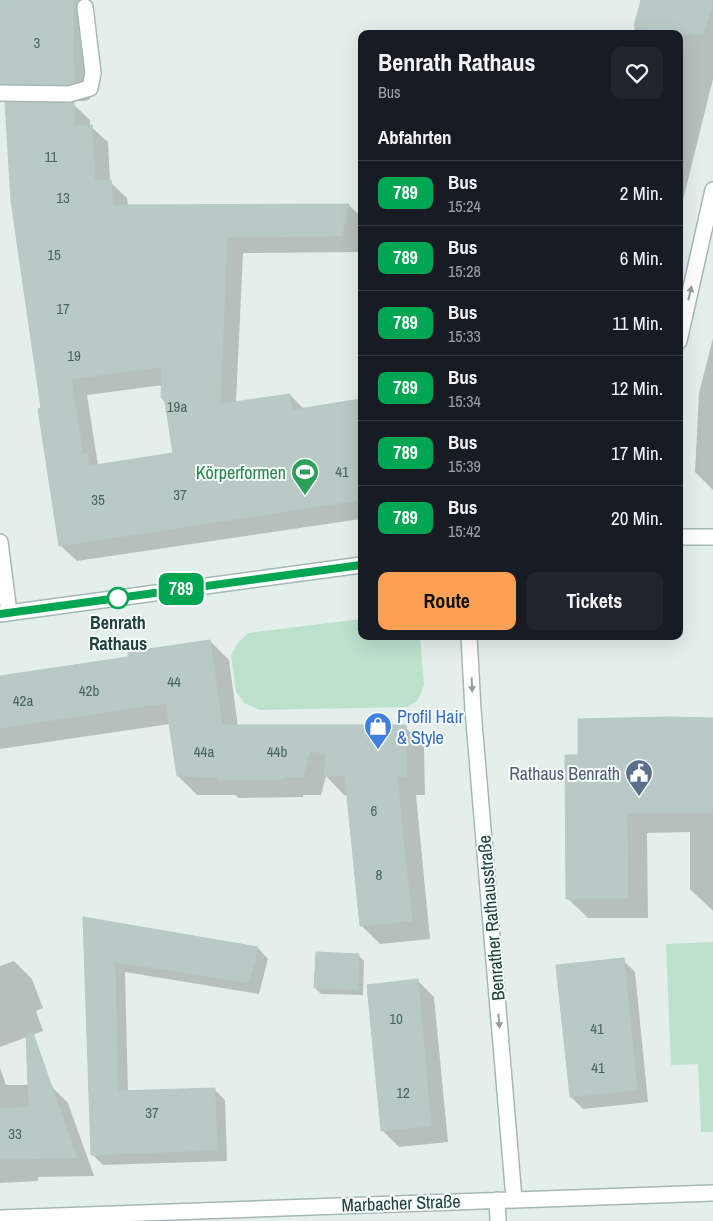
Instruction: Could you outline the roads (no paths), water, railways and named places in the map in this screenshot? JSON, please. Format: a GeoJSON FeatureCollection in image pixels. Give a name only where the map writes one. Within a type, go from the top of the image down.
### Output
{"type":"FeatureCollection","features":[{"type":"Feature","properties":{"kind":"street"},"geometry":{"type":"LineString","coordinates":[[0,93],[70,94],[90,88],[93,73],[85,7]]}},
{"type":"Feature","properties":{"kind":"street"},"geometry":{"type":"LineString","coordinates":[[683,323],[713,190]]}},
{"type":"Feature","properties":{"kind":"street"},"geometry":{"type":"LineString","coordinates":[[683,537],[713,537]]}},
{"type":"Feature","properties":{"kind":"street"},"geometry":{"type":"LineString","coordinates":[[0,542],[5,614],[358,565]]}},
{"type":"Feature","properties":{"kind":"street","name":"Benrather Rathausstraße"},"geometry":{"type":"LineString","coordinates":[[469,640],[473,710],[514,1199]]}},
{"type":"Feature","properties":{"kind":"street","name":"Marbacher Straße"},"geometry":{"type":"LineString","coordinates":[[0,1218],[713,1193]]}},
{"type":"Feature","properties":{"kind":"street"},"geometry":{"type":"LineString","coordinates":[[497,1200],[498,1221]]}},
{"type":"Feature","properties":{"kind":"place","name":"Körperformen"},"geometry":{"type":"Point","coordinates":[305,496]}},
{"type":"Feature","properties":{"kind":"place","name":"Benrath Rathaus"},"geometry":{"type":"Point","coordinates":[118,598]}},
{"type":"Feature","properties":{"kind":"place","name":"Profil Hair & Style"},"geometry":{"type":"Point","coordinates":[378,750]}},
{"type":"Feature","properties":{"kind":"place","name":"Rathaus Benrath"},"geometry":{"type":"Point","coordinates":[639,797]}}]}
